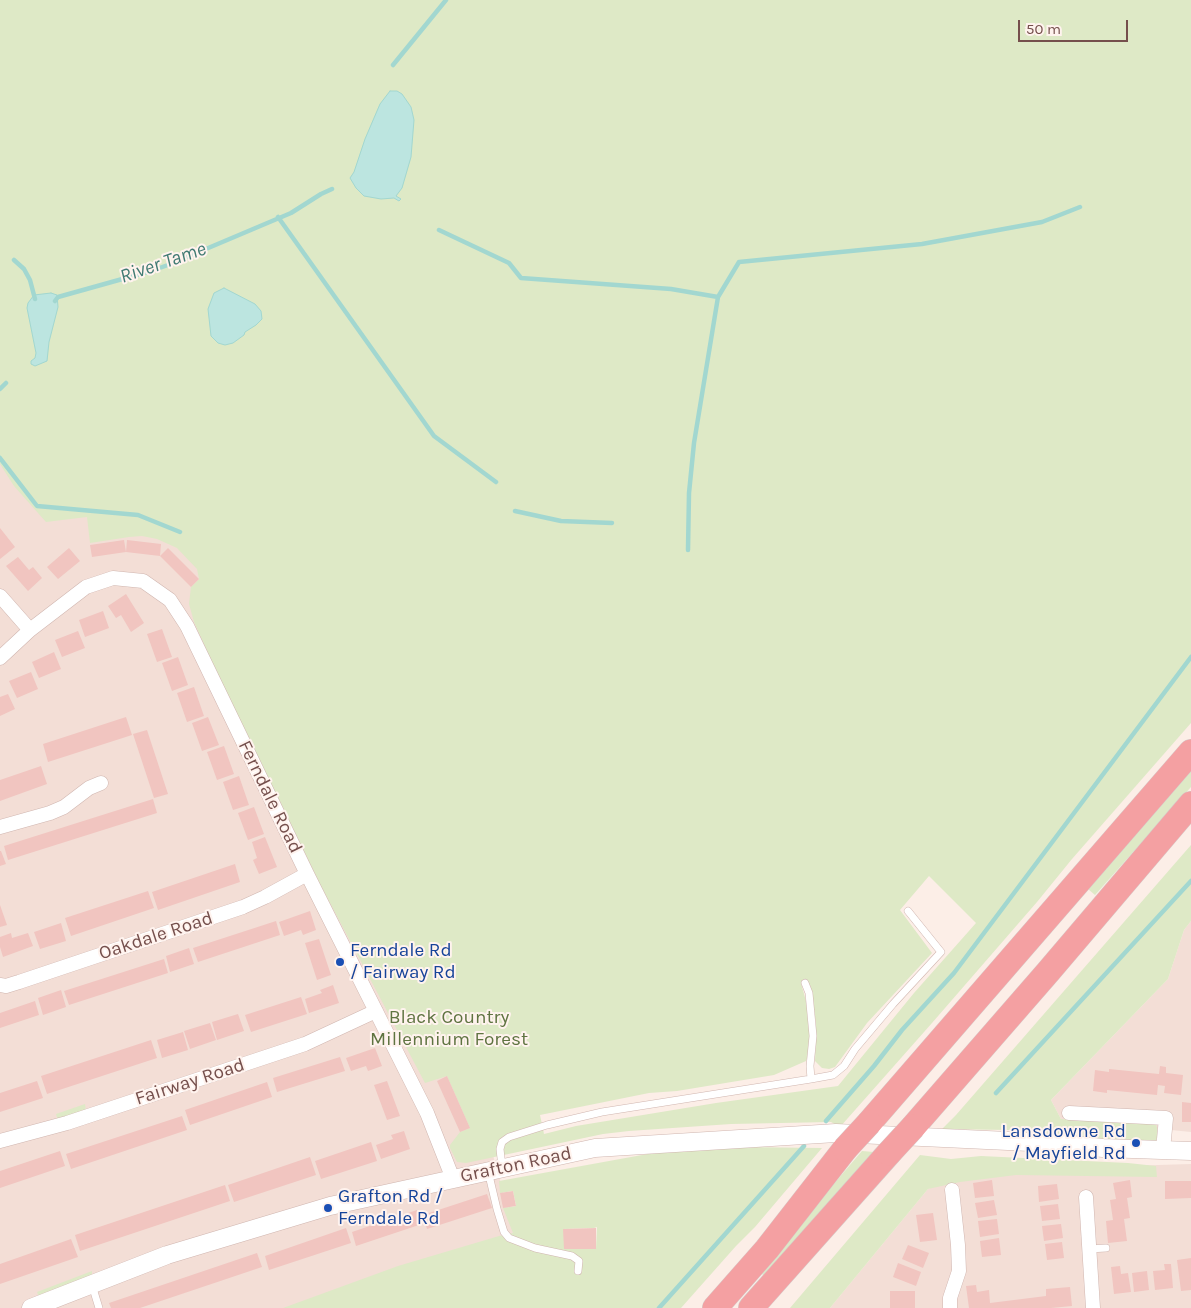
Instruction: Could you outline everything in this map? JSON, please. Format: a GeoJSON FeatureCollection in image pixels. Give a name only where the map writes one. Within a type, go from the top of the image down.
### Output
{"type":"FeatureCollection","features":[{"type":"Feature","properties":{"kind":"highway"},"geometry":{"type":"LineString","coordinates":[[715,1308],[767,1249],[845,1150],[1191,752]]}},
{"type":"Feature","properties":{"kind":"highway"},"geometry":{"type":"LineString","coordinates":[[751,1308],[889,1153],[922,1132],[1048,972],[1191,804]]}},
{"type":"Feature","properties":{"kind":"street","name":"Ferndale Road"},"geometry":{"type":"LineString","coordinates":[[0,658],[30,630],[86,588],[113,578],[143,581],[170,600],[186,626],[307,874],[427,1113],[453,1179]]}},
{"type":"Feature","properties":{"kind":"street"},"geometry":{"type":"LineString","coordinates":[[0,596],[30,630]]}},
{"type":"Feature","properties":{"kind":"street"},"geometry":{"type":"LineString","coordinates":[[0,827],[50,813],[64,807],[80,794],[102,783]]}},
{"type":"Feature","properties":{"kind":"street","name":"Oakdale Road"},"geometry":{"type":"LineString","coordinates":[[0,985],[6,986],[243,906],[265,897],[307,874]]}},
{"type":"Feature","properties":{"kind":"street","name":"Fairway Road"},"geometry":{"type":"LineString","coordinates":[[0,1141],[68,1123],[305,1044],[376,1011]]}},
{"type":"Feature","properties":{"kind":"street"},"geometry":{"type":"LineString","coordinates":[[1069,1113],[1166,1118],[1163,1150]]}},
{"type":"Feature","properties":{"kind":"street","name":"Grafton Road"},"geometry":{"type":"LineString","coordinates":[[31,1308],[167,1255],[270,1223],[330,1206],[595,1148],[836,1133],[922,1132],[1103,1148],[1191,1151]]}},
{"type":"Feature","properties":{"kind":"street"},"geometry":{"type":"LineString","coordinates":[[950,1308],[950,1298],[959,1271],[952,1190]]}},
{"type":"Feature","properties":{"kind":"street"},"geometry":{"type":"LineString","coordinates":[[1086,1197],[1093,1308]]}},
{"type":"Feature","properties":{"kind":"lane"},"geometry":{"type":"LineString","coordinates":[[578,1271],[579,1262],[572,1256],[535,1248],[509,1238],[504,1232],[497,1209],[495,1169],[500,1156],[502,1142],[509,1137],[547,1125],[622,1108],[833,1075],[844,1066],[855,1049],[893,1004],[941,952],[908,911]]}},
{"type":"Feature","properties":{"kind":"lane"},"geometry":{"type":"LineString","coordinates":[[805,984],[809,993],[813,1036],[810,1066],[811,1079]]}},
{"type":"Feature","properties":{"kind":"lane"},"geometry":{"type":"LineString","coordinates":[[1089,1249],[1106,1248]]}},
{"type":"Feature","properties":{"kind":"lane"},"geometry":{"type":"LineString","coordinates":[[92,1284],[100,1308]]}},
{"type":"Feature","properties":{"kind":"shaded area"},"geometry":{"type":"Polygon","coordinates":[[[0,425],[138,498],[244,611],[488,1138],[525,1267],[378,1308],[0,1308],[0,425]]]}},
{"type":"Feature","properties":{"kind":"shaded area"},"geometry":{"type":"Polygon","coordinates":[[[1191,921],[1191,1132],[1061,1119],[1051,1100],[1168,979],[1184,930],[1191,921]]]}},
{"type":"Feature","properties":{"kind":"shaded area"},"geometry":{"type":"Polygon","coordinates":[[[1191,1164],[1191,1308],[830,1308],[928,1189],[960,1171],[1191,1164]]]}},
{"type":"Feature","properties":{"kind":"green space","name":"Black Country Millennium Forest"},"geometry":{"type":"Polygon","coordinates":[[[0,0],[1191,0],[1191,723],[840,1127],[831,1122],[731,1124],[629,1131],[603,1134],[466,1163],[457,1162],[450,1145],[460,1132],[470,1128],[447,1076],[425,1083],[321,886],[216,671],[194,622],[189,604],[191,587],[199,579],[197,569],[177,548],[157,539],[142,536],[90,543],[87,517],[46,522],[14,486],[0,464],[0,0]],[[929,876],[900,910],[932,953],[867,1023],[835,1067],[829,1069],[822,1068],[815,1061],[816,1024],[812,995],[810,985],[801,983],[809,1012],[811,1048],[806,1061],[774,1075],[677,1091],[649,1093],[540,1115],[544,1134],[576,1126],[716,1103],[838,1086],[914,993],[976,923],[929,876]]]}},
{"type":"Feature","properties":{"kind":"green space"},"geometry":{"type":"Polygon","coordinates":[[[1191,771],[1191,787],[1095,895],[1088,889],[1191,771]]]}},
{"type":"Feature","properties":{"kind":"green space"},"geometry":{"type":"Polygon","coordinates":[[[1191,845],[1191,921],[1184,930],[1168,979],[1051,1100],[1061,1119],[1156,1124],[1158,1132],[1156,1143],[1009,1130],[942,1129],[956,1115],[1191,845]]]}},
{"type":"Feature","properties":{"kind":"green space"},"geometry":{"type":"Polygon","coordinates":[[[85,1104],[86,1111],[58,1121],[56,1114],[85,1104]]]}},
{"type":"Feature","properties":{"kind":"green space"},"geometry":{"type":"Polygon","coordinates":[[[740,1147],[822,1148],[755,1227],[681,1308],[283,1308],[398,1266],[513,1233],[503,1208],[516,1206],[513,1191],[500,1193],[499,1181],[653,1153],[740,1147]],[[597,1227],[564,1229],[564,1249],[596,1249],[597,1227]]]}},
{"type":"Feature","properties":{"kind":"green space"},"geometry":{"type":"Polygon","coordinates":[[[862,1151],[874,1152],[765,1277],[759,1271],[862,1151]]]}},
{"type":"Feature","properties":{"kind":"green space"},"geometry":{"type":"Polygon","coordinates":[[[920,1155],[951,1159],[981,1156],[1128,1163],[1156,1166],[1157,1177],[1016,1175],[960,1182],[928,1189],[830,1308],[790,1308],[920,1155]]]}},
{"type":"Feature","properties":{"kind":"green space"},"geometry":{"type":"Polygon","coordinates":[[[92,1271],[92,1276],[39,1297],[37,1292],[92,1271]]]}},
{"type":"Feature","properties":{"kind":"water"},"geometry":{"type":"Polygon","coordinates":[[[390,91],[397,91],[402,94],[411,107],[414,120],[411,157],[402,188],[396,196],[401,199],[399,201],[394,198],[381,199],[364,196],[350,178],[380,104],[390,91]]]}},
{"type":"Feature","properties":{"kind":"water"},"geometry":{"type":"Polygon","coordinates":[[[224,288],[255,304],[261,311],[262,319],[233,343],[225,345],[218,343],[211,336],[208,309],[214,293],[224,288]]]}},
{"type":"Feature","properties":{"kind":"water"},"geometry":{"type":"Polygon","coordinates":[[[51,293],[57,295],[58,307],[49,342],[47,361],[35,366],[31,364],[36,353],[27,308],[28,303],[34,295],[51,293]]]}},
{"type":"Feature","properties":{"kind":"building"},"geometry":{"type":"Polygon","coordinates":[[[0,528],[15,547],[0,559],[0,528]]]}},
{"type":"Feature","properties":{"kind":"building"},"geometry":{"type":"Polygon","coordinates":[[[124,540],[126,552],[92,557],[90,545],[124,540]]]}},
{"type":"Feature","properties":{"kind":"building"},"geometry":{"type":"Polygon","coordinates":[[[127,540],[161,544],[160,556],[126,552],[127,540]]]}},
{"type":"Feature","properties":{"kind":"building"},"geometry":{"type":"Polygon","coordinates":[[[69,548],[80,561],[58,579],[47,567],[69,548]]]}},
{"type":"Feature","properties":{"kind":"building"},"geometry":{"type":"Polygon","coordinates":[[[168,548],[199,579],[191,587],[160,556],[168,548]]]}},
{"type":"Feature","properties":{"kind":"building"},"geometry":{"type":"Polygon","coordinates":[[[18,557],[29,570],[33,567],[42,578],[28,591],[6,566],[18,557]]]}},
{"type":"Feature","properties":{"kind":"building"},"geometry":{"type":"Polygon","coordinates":[[[126,594],[144,623],[131,632],[121,615],[116,618],[108,606],[126,594]]]}},
{"type":"Feature","properties":{"kind":"building"},"geometry":{"type":"Polygon","coordinates":[[[103,611],[109,628],[85,637],[79,620],[103,611]]]}},
{"type":"Feature","properties":{"kind":"building"},"geometry":{"type":"Polygon","coordinates":[[[162,629],[172,657],[157,662],[147,634],[162,629]]]}},
{"type":"Feature","properties":{"kind":"building"},"geometry":{"type":"Polygon","coordinates":[[[78,631],[85,648],[62,657],[55,640],[78,631]]]}},
{"type":"Feature","properties":{"kind":"building"},"geometry":{"type":"Polygon","coordinates":[[[54,652],[61,669],[39,678],[32,662],[54,652]]]}},
{"type":"Feature","properties":{"kind":"building"},"geometry":{"type":"Polygon","coordinates":[[[178,657],[188,685],[172,691],[162,663],[178,657]]]}},
{"type":"Feature","properties":{"kind":"building"},"geometry":{"type":"Polygon","coordinates":[[[31,672],[38,689],[17,698],[9,681],[31,672]]]}},
{"type":"Feature","properties":{"kind":"building"},"geometry":{"type":"Polygon","coordinates":[[[194,687],[204,716],[187,722],[177,693],[194,687]]]}},
{"type":"Feature","properties":{"kind":"building"},"geometry":{"type":"Polygon","coordinates":[[[8,694],[15,709],[0,716],[0,697],[8,694]]]}},
{"type":"Feature","properties":{"kind":"building"},"geometry":{"type":"Polygon","coordinates":[[[126,717],[132,735],[48,762],[43,744],[126,717]]]}},
{"type":"Feature","properties":{"kind":"building"},"geometry":{"type":"Polygon","coordinates":[[[208,717],[219,745],[202,751],[192,723],[208,717]]]}},
{"type":"Feature","properties":{"kind":"building"},"geometry":{"type":"Polygon","coordinates":[[[147,730],[168,794],[154,798],[133,734],[147,730]]]}},
{"type":"Feature","properties":{"kind":"building"},"geometry":{"type":"Polygon","coordinates":[[[224,746],[234,774],[217,780],[207,752],[224,746]]]}},
{"type":"Feature","properties":{"kind":"building"},"geometry":{"type":"Polygon","coordinates":[[[41,766],[47,784],[0,801],[0,780],[41,766]]]}},
{"type":"Feature","properties":{"kind":"building"},"geometry":{"type":"Polygon","coordinates":[[[239,776],[249,805],[233,810],[223,782],[239,776]]]}},
{"type":"Feature","properties":{"kind":"building"},"geometry":{"type":"Polygon","coordinates":[[[153,799],[157,813],[8,860],[4,846],[153,799]]]}},
{"type":"Feature","properties":{"kind":"building"},"geometry":{"type":"Polygon","coordinates":[[[254,807],[264,834],[248,840],[238,813],[254,807]]]}},
{"type":"Feature","properties":{"kind":"building"},"geometry":{"type":"Polygon","coordinates":[[[265,837],[277,867],[259,874],[253,860],[257,858],[252,842],[265,837]]]}},
{"type":"Feature","properties":{"kind":"building"},"geometry":{"type":"Polygon","coordinates":[[[0,851],[6,864],[0,866],[0,851]]]}},
{"type":"Feature","properties":{"kind":"building"},"geometry":{"type":"Polygon","coordinates":[[[235,864],[240,882],[158,910],[152,892],[235,864]]]}},
{"type":"Feature","properties":{"kind":"building"},"geometry":{"type":"Polygon","coordinates":[[[148,891],[154,908],[71,936],[65,918],[148,891]]]}},
{"type":"Feature","properties":{"kind":"building"},"geometry":{"type":"Polygon","coordinates":[[[0,905],[7,925],[0,927],[0,905]]]}},
{"type":"Feature","properties":{"kind":"building"},"geometry":{"type":"Polygon","coordinates":[[[310,911],[316,930],[303,935],[301,930],[284,936],[279,922],[310,911]]]}},
{"type":"Feature","properties":{"kind":"building"},"geometry":{"type":"Polygon","coordinates":[[[276,921],[280,935],[198,962],[193,948],[276,921]]]}},
{"type":"Feature","properties":{"kind":"building"},"geometry":{"type":"Polygon","coordinates":[[[61,923],[66,941],[40,949],[34,932],[61,923]]]}},
{"type":"Feature","properties":{"kind":"building"},"geometry":{"type":"Polygon","coordinates":[[[11,933],[12,938],[28,933],[33,946],[3,957],[0,937],[11,933]]]}},
{"type":"Feature","properties":{"kind":"building"},"geometry":{"type":"Polygon","coordinates":[[[319,939],[331,975],[317,980],[305,943],[319,939]]]}},
{"type":"Feature","properties":{"kind":"building"},"geometry":{"type":"Polygon","coordinates":[[[189,948],[194,964],[170,972],[166,956],[189,948]]]}},
{"type":"Feature","properties":{"kind":"building"},"geometry":{"type":"Polygon","coordinates":[[[164,959],[168,973],[69,1005],[64,991],[164,959]]]}},
{"type":"Feature","properties":{"kind":"building"},"geometry":{"type":"Polygon","coordinates":[[[333,985],[339,1003],[309,1013],[305,999],[322,993],[320,990],[333,985]]]}},
{"type":"Feature","properties":{"kind":"building"},"geometry":{"type":"Polygon","coordinates":[[[61,990],[66,1007],[43,1015],[38,998],[61,990]]]}},
{"type":"Feature","properties":{"kind":"building"},"geometry":{"type":"Polygon","coordinates":[[[301,997],[307,1014],[251,1032],[245,1015],[301,997]]]}},
{"type":"Feature","properties":{"kind":"building"},"geometry":{"type":"Polygon","coordinates":[[[35,1001],[39,1015],[0,1028],[0,1013],[35,1001]]]}},
{"type":"Feature","properties":{"kind":"building"},"geometry":{"type":"Polygon","coordinates":[[[238,1014],[244,1031],[217,1040],[212,1022],[238,1014]]]}},
{"type":"Feature","properties":{"kind":"building"},"geometry":{"type":"Polygon","coordinates":[[[210,1023],[216,1040],[190,1049],[184,1031],[210,1023]]]}},
{"type":"Feature","properties":{"kind":"building"},"geometry":{"type":"Polygon","coordinates":[[[183,1032],[188,1050],[162,1058],[157,1040],[183,1032]]]}},
{"type":"Feature","properties":{"kind":"building"},"geometry":{"type":"Polygon","coordinates":[[[151,1040],[157,1058],[47,1094],[41,1076],[151,1040]]]}},
{"type":"Feature","properties":{"kind":"building"},"geometry":{"type":"Polygon","coordinates":[[[375,1048],[382,1066],[368,1071],[366,1066],[351,1071],[346,1058],[375,1048]]]}},
{"type":"Feature","properties":{"kind":"building"},"geometry":{"type":"Polygon","coordinates":[[[340,1057],[345,1071],[277,1092],[273,1078],[340,1057]]]}},
{"type":"Feature","properties":{"kind":"building"},"geometry":{"type":"Polygon","coordinates":[[[1160,1066],[1166,1067],[1166,1073],[1183,1075],[1181,1095],[1164,1093],[1165,1086],[1158,1085],[1157,1095],[1107,1090],[1107,1093],[1093,1091],[1095,1070],[1109,1072],[1109,1069],[1159,1074],[1160,1066]]]}},
{"type":"Feature","properties":{"kind":"building"},"geometry":{"type":"Polygon","coordinates":[[[447,1076],[470,1128],[460,1132],[437,1081],[447,1076]]]}},
{"type":"Feature","properties":{"kind":"building"},"geometry":{"type":"Polygon","coordinates":[[[37,1081],[43,1098],[0,1112],[0,1093],[37,1081]]]}},
{"type":"Feature","properties":{"kind":"building"},"geometry":{"type":"Polygon","coordinates":[[[387,1081],[400,1116],[387,1120],[374,1085],[387,1081]]]}},
{"type":"Feature","properties":{"kind":"building"},"geometry":{"type":"Polygon","coordinates":[[[267,1082],[272,1097],[190,1125],[185,1110],[267,1082]]]}},
{"type":"Feature","properties":{"kind":"building"},"geometry":{"type":"Polygon","coordinates":[[[1182,1102],[1191,1103],[1191,1122],[1182,1122],[1182,1102]]]}},
{"type":"Feature","properties":{"kind":"building"},"geometry":{"type":"Polygon","coordinates":[[[182,1116],[187,1130],[71,1169],[66,1154],[182,1116]]]}},
{"type":"Feature","properties":{"kind":"building"},"geometry":{"type":"Polygon","coordinates":[[[404,1131],[410,1149],[381,1159],[376,1145],[393,1139],[391,1135],[404,1131]]]}},
{"type":"Feature","properties":{"kind":"building"},"geometry":{"type":"Polygon","coordinates":[[[371,1142],[377,1161],[321,1179],[315,1161],[371,1142]]]}},
{"type":"Feature","properties":{"kind":"building"},"geometry":{"type":"Polygon","coordinates":[[[60,1151],[65,1166],[0,1188],[0,1171],[60,1151]]]}},
{"type":"Feature","properties":{"kind":"building"},"geometry":{"type":"Polygon","coordinates":[[[310,1157],[316,1175],[234,1202],[228,1185],[310,1157]]]}},
{"type":"Feature","properties":{"kind":"building"},"geometry":{"type":"Polygon","coordinates":[[[992,1180],[994,1196],[975,1198],[973,1183],[992,1180]]]}},
{"type":"Feature","properties":{"kind":"building"},"geometry":{"type":"Polygon","coordinates":[[[1130,1180],[1132,1197],[1127,1198],[1130,1218],[1124,1219],[1127,1241],[1108,1243],[1106,1221],[1113,1220],[1110,1200],[1116,1199],[1113,1183],[1130,1180]]]}},
{"type":"Feature","properties":{"kind":"building"},"geometry":{"type":"Polygon","coordinates":[[[1165,1181],[1191,1181],[1191,1198],[1165,1199],[1165,1181]]]}},
{"type":"Feature","properties":{"kind":"building"},"geometry":{"type":"Polygon","coordinates":[[[1057,1184],[1059,1199],[1039,1202],[1038,1186],[1057,1184]]]}},
{"type":"Feature","properties":{"kind":"building"},"geometry":{"type":"Polygon","coordinates":[[[225,1185],[230,1201],[80,1251],[75,1235],[225,1185]]]}},
{"type":"Feature","properties":{"kind":"building"},"geometry":{"type":"Polygon","coordinates":[[[513,1191],[516,1206],[503,1208],[500,1193],[513,1191]]]}},
{"type":"Feature","properties":{"kind":"building"},"geometry":{"type":"Polygon","coordinates":[[[487,1194],[492,1208],[427,1229],[423,1215],[487,1194]]]}},
{"type":"Feature","properties":{"kind":"building"},"geometry":{"type":"Polygon","coordinates":[[[994,1200],[997,1215],[978,1218],[975,1203],[994,1200]]]}},
{"type":"Feature","properties":{"kind":"building"},"geometry":{"type":"Polygon","coordinates":[[[1058,1204],[1060,1219],[1042,1221],[1040,1206],[1058,1204]]]}},
{"type":"Feature","properties":{"kind":"building"},"geometry":{"type":"Polygon","coordinates":[[[417,1210],[422,1224],[356,1246],[352,1232],[417,1210]]]}},
{"type":"Feature","properties":{"kind":"building"},"geometry":{"type":"Polygon","coordinates":[[[933,1213],[937,1240],[920,1242],[916,1215],[933,1213]]]}},
{"type":"Feature","properties":{"kind":"building"},"geometry":{"type":"Polygon","coordinates":[[[997,1219],[999,1234],[980,1237],[978,1221],[997,1219]]]}},
{"type":"Feature","properties":{"kind":"building"},"geometry":{"type":"Polygon","coordinates":[[[1061,1224],[1063,1238],[1044,1241],[1042,1226],[1061,1224]]]}},
{"type":"Feature","properties":{"kind":"building"},"geometry":{"type":"Polygon","coordinates":[[[346,1228],[351,1243],[269,1270],[265,1256],[346,1228]]]}},
{"type":"Feature","properties":{"kind":"building"},"geometry":{"type":"Polygon","coordinates":[[[596,1228],[596,1249],[564,1249],[563,1229],[596,1228]]]}},
{"type":"Feature","properties":{"kind":"building"},"geometry":{"type":"Polygon","coordinates":[[[999,1238],[1001,1255],[982,1257],[980,1241],[999,1238]]]}},
{"type":"Feature","properties":{"kind":"building"},"geometry":{"type":"Polygon","coordinates":[[[71,1239],[78,1257],[0,1284],[0,1264],[71,1239]]]}},
{"type":"Feature","properties":{"kind":"building"},"geometry":{"type":"Polygon","coordinates":[[[1062,1242],[1064,1258],[1047,1260],[1045,1244],[1062,1242]]]}},
{"type":"Feature","properties":{"kind":"building"},"geometry":{"type":"Polygon","coordinates":[[[908,1245],[929,1253],[923,1268],[902,1259],[908,1245]]]}},
{"type":"Feature","properties":{"kind":"building"},"geometry":{"type":"Polygon","coordinates":[[[257,1253],[262,1267],[140,1308],[111,1308],[109,1303],[257,1253]]]}},
{"type":"Feature","properties":{"kind":"building"},"geometry":{"type":"Polygon","coordinates":[[[1191,1258],[1191,1290],[1181,1291],[1177,1260],[1191,1258]]]}},
{"type":"Feature","properties":{"kind":"building"},"geometry":{"type":"Polygon","coordinates":[[[898,1263],[921,1272],[916,1286],[893,1277],[898,1263]]]}},
{"type":"Feature","properties":{"kind":"building"},"geometry":{"type":"Polygon","coordinates":[[[1164,1264],[1171,1264],[1173,1288],[1155,1290],[1153,1271],[1165,1270],[1164,1264]]]}},
{"type":"Feature","properties":{"kind":"building"},"geometry":{"type":"Polygon","coordinates":[[[1120,1266],[1121,1274],[1128,1273],[1131,1292],[1114,1294],[1111,1267],[1120,1266]]]}},
{"type":"Feature","properties":{"kind":"building"},"geometry":{"type":"Polygon","coordinates":[[[1147,1271],[1149,1290],[1134,1292],[1132,1273],[1147,1271]]]}},
{"type":"Feature","properties":{"kind":"building"},"geometry":{"type":"Polygon","coordinates":[[[976,1285],[977,1292],[989,1290],[990,1303],[1046,1296],[1046,1289],[1070,1287],[1072,1306],[1051,1308],[969,1308],[966,1286],[976,1285]]]}},
{"type":"Feature","properties":{"kind":"building"},"geometry":{"type":"Polygon","coordinates":[[[890,1291],[915,1291],[915,1308],[890,1308],[890,1291]]]}},
{"type":"Feature","properties":{"kind":"waterway","name":"River Tame"},"geometry":{"type":"LineString","coordinates":[[393,65],[446,0]]}},
{"type":"Feature","properties":{"kind":"waterway","name":"River Tame"},"geometry":{"type":"LineString","coordinates":[[55,301],[58,297],[168,265],[291,213],[332,189]]}},
{"type":"Feature","properties":{"kind":"waterway"},"geometry":{"type":"LineString","coordinates":[[439,230],[509,263],[521,278],[671,289],[718,297],[739,262],[922,244],[1042,222],[1080,207]]}},
{"type":"Feature","properties":{"kind":"waterway"},"geometry":{"type":"LineString","coordinates":[[278,217],[434,436],[496,482]]}},
{"type":"Feature","properties":{"kind":"waterway"},"geometry":{"type":"LineString","coordinates":[[14,260],[24,269],[30,280],[35,299]]}},
{"type":"Feature","properties":{"kind":"waterway"},"geometry":{"type":"LineString","coordinates":[[688,550],[689,493],[694,443],[718,297]]}},
{"type":"Feature","properties":{"kind":"waterway","name":"River Tame"},"geometry":{"type":"LineString","coordinates":[[0,389],[6,383]]}},
{"type":"Feature","properties":{"kind":"waterway"},"geometry":{"type":"LineString","coordinates":[[0,458],[37,506],[138,515],[180,532]]}},
{"type":"Feature","properties":{"kind":"waterway"},"geometry":{"type":"LineString","coordinates":[[515,511],[561,521],[612,523]]}},
{"type":"Feature","properties":{"kind":"waterway"},"geometry":{"type":"LineString","coordinates":[[826,1121],[874,1066],[902,1030],[954,973],[1191,657]]}},
{"type":"Feature","properties":{"kind":"waterway"},"geometry":{"type":"LineString","coordinates":[[996,1093],[1191,881]]}},
{"type":"Feature","properties":{"kind":"waterway"},"geometry":{"type":"LineString","coordinates":[[659,1308],[804,1146]]}},
{"type":"Feature","properties":{"kind":"place","name":"Ferndale Rd / Fairway Rd"},"geometry":{"type":"Point","coordinates":[340,962]}},
{"type":"Feature","properties":{"kind":"place","name":"Lansdowne Rd / Mayfield Rd"},"geometry":{"type":"Point","coordinates":[1136,1143]}},
{"type":"Feature","properties":{"kind":"place","name":"Grafton Rd / Ferndale Rd"},"geometry":{"type":"Point","coordinates":[328,1208]}}]}
